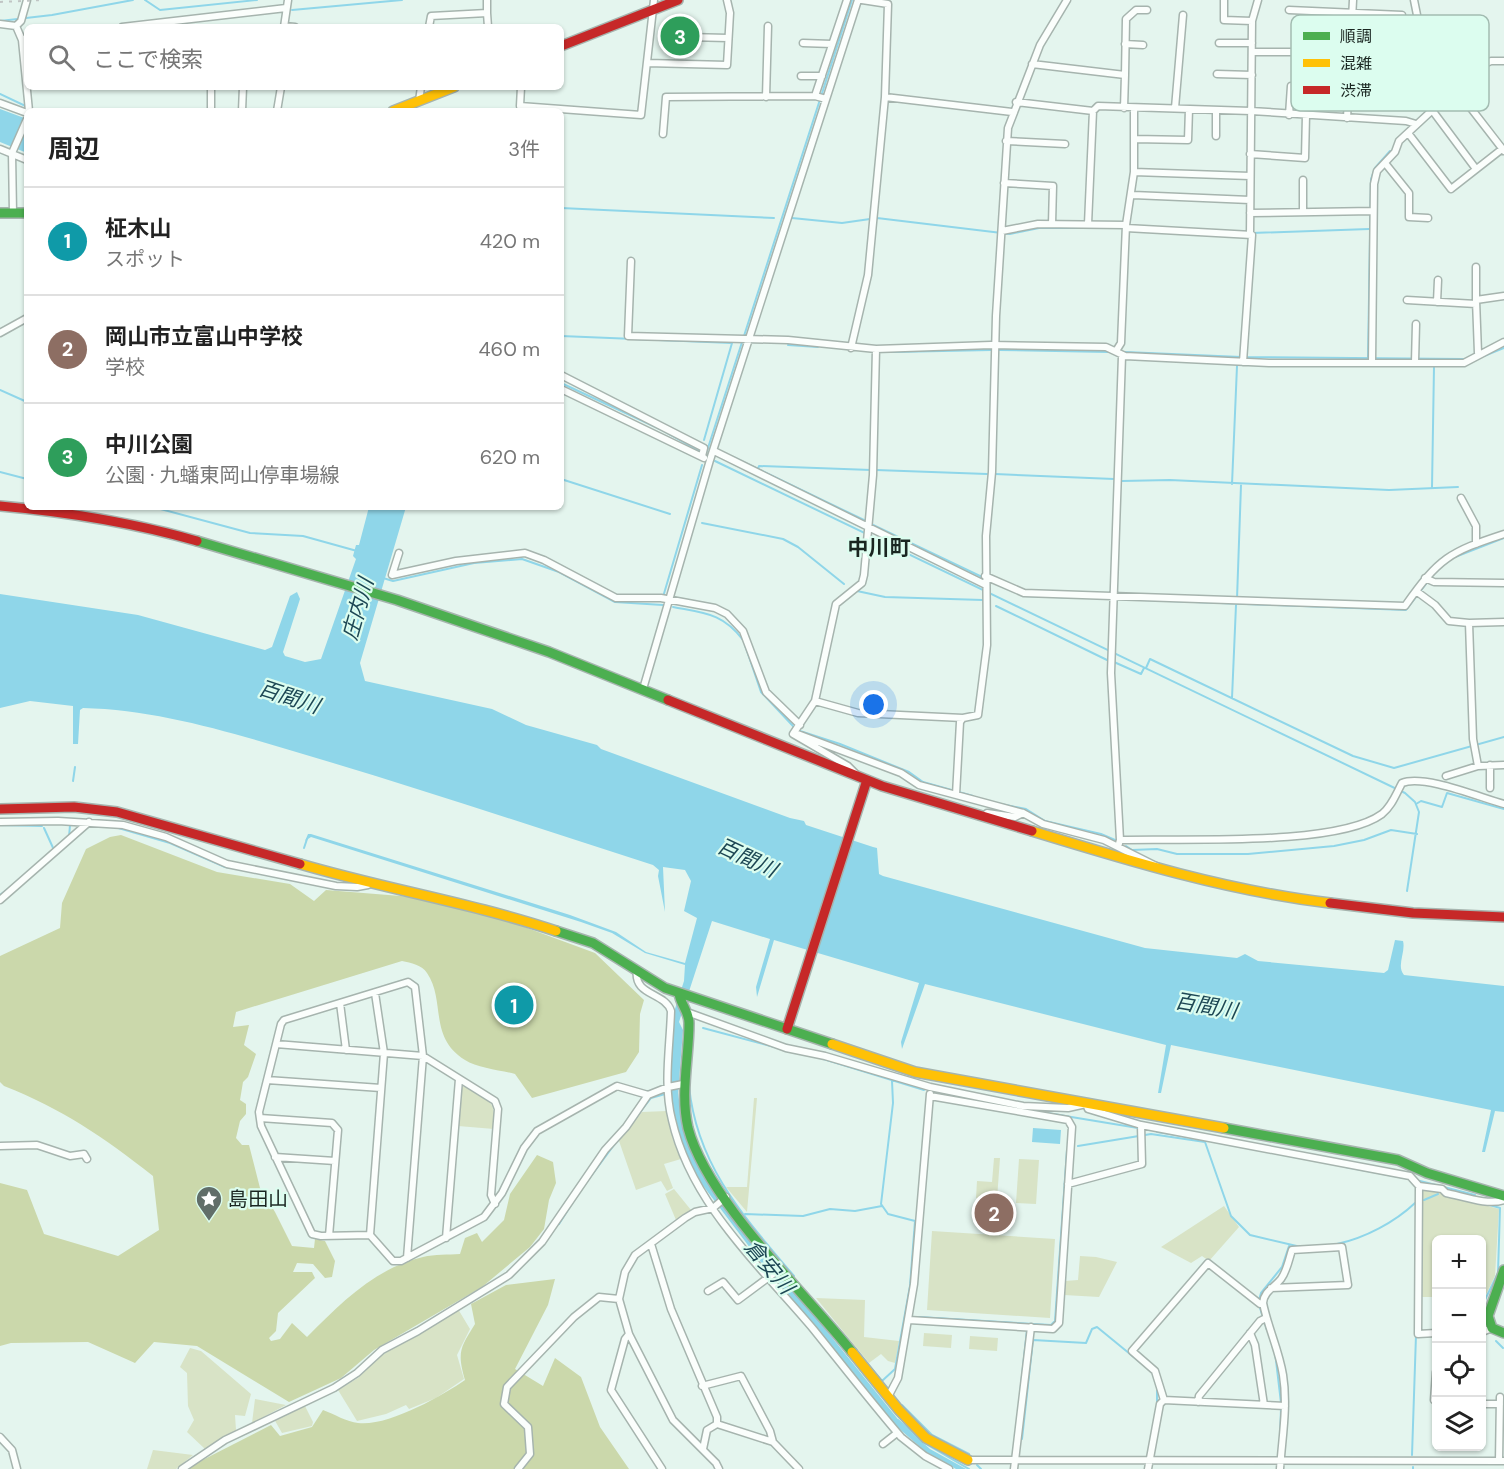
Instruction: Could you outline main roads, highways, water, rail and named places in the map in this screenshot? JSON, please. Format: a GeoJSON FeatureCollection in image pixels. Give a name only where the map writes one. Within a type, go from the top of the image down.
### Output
{"type":"FeatureCollection","features":[{"type":"Feature","properties":{"kind":"water"},"geometry":{"type":"Polygon","coordinates":[[[0,109],[24,118],[24,152],[0,142],[0,109]]]}},
{"type":"Feature","properties":{"kind":"water"},"geometry":{"type":"Polygon","coordinates":[[[368,510],[405,510],[360,663],[365,681],[492,709],[526,725],[597,745],[601,749],[790,818],[804,821],[806,825],[877,848],[879,874],[883,876],[1145,948],[1237,958],[1245,954],[1258,961],[1384,973],[1388,970],[1395,940],[1403,941],[1401,967],[1404,975],[1504,986],[1504,1112],[1495,1111],[1485,1152],[1482,1152],[1491,1110],[1171,1045],[1161,1093],[1158,1093],[1166,1045],[925,984],[902,1049],[901,1042],[919,983],[774,940],[757,997],[756,987],[770,939],[712,921],[679,1022],[683,1030],[678,1093],[682,1121],[694,1154],[742,1226],[901,1423],[930,1449],[966,1469],[956,1469],[926,1452],[896,1426],[763,1265],[701,1183],[679,1138],[670,1090],[673,1015],[684,981],[685,965],[645,953],[612,933],[581,922],[311,837],[305,841],[308,834],[311,834],[570,915],[616,932],[646,952],[685,963],[697,918],[684,911],[691,881],[685,870],[663,867],[665,912],[658,876],[659,870],[653,865],[447,798],[264,742],[174,719],[83,708],[80,710],[78,744],[73,744],[73,706],[30,701],[0,708],[0,594],[138,615],[265,650],[272,647],[290,596],[297,592],[300,599],[283,652],[285,656],[305,662],[321,659],[356,559],[353,556],[356,545],[359,545],[368,510]]]}},
{"type":"Feature","properties":{"kind":"water"},"geometry":{"type":"Polygon","coordinates":[[[1033,1128],[1061,1130],[1060,1144],[1032,1142],[1033,1128]]]}},
{"type":"Feature","properties":{"kind":"waterway"},"geometry":{"type":"LineString","coordinates":[[0,21],[52,15],[133,0]]}},
{"type":"Feature","properties":{"kind":"waterway"},"geometry":{"type":"LineString","coordinates":[[145,0],[160,10],[257,0]]}},
{"type":"Feature","properties":{"kind":"waterway"},"geometry":{"type":"LineString","coordinates":[[292,10],[402,0]]}},
{"type":"Feature","properties":{"kind":"waterway"},"geometry":{"type":"LineString","coordinates":[[707,451],[852,0]]}},
{"type":"Feature","properties":{"kind":"waterway"},"geometry":{"type":"LineString","coordinates":[[0,94],[30,108]]}},
{"type":"Feature","properties":{"kind":"waterway"},"geometry":{"type":"LineString","coordinates":[[1368,357],[1371,179],[1375,168],[1390,151]]}},
{"type":"Feature","properties":{"kind":"waterway"},"geometry":{"type":"LineString","coordinates":[[564,208],[774,218]]}},
{"type":"Feature","properties":{"kind":"waterway"},"geometry":{"type":"LineString","coordinates":[[792,218],[842,223],[877,218],[1010,234],[1039,228],[1114,228]]}},
{"type":"Feature","properties":{"kind":"waterway"},"geometry":{"type":"LineString","coordinates":[[1252,233],[1369,229]]}},
{"type":"Feature","properties":{"kind":"waterway"},"geometry":{"type":"LineString","coordinates":[[564,336],[732,343],[704,440]]}},
{"type":"Feature","properties":{"kind":"waterway"},"geometry":{"type":"LineString","coordinates":[[788,345],[818,347]]}},
{"type":"Feature","properties":{"kind":"waterway"},"geometry":{"type":"LineString","coordinates":[[1484,356],[1504,348]]}},
{"type":"Feature","properties":{"kind":"waterway"},"geometry":{"type":"LineString","coordinates":[[893,352],[991,350]]}},
{"type":"Feature","properties":{"kind":"waterway"},"geometry":{"type":"LineString","coordinates":[[999,350],[1108,352]]}},
{"type":"Feature","properties":{"kind":"waterway"},"geometry":{"type":"LineString","coordinates":[[1125,352],[1241,357],[1463,359]]}},
{"type":"Feature","properties":{"kind":"waterway"},"geometry":{"type":"LineString","coordinates":[[1232,484],[1237,366]]}},
{"type":"Feature","properties":{"kind":"waterway"},"geometry":{"type":"LineString","coordinates":[[1432,487],[1434,367]]}},
{"type":"Feature","properties":{"kind":"waterway"},"geometry":{"type":"LineString","coordinates":[[564,384],[660,429],[701,452]]}},
{"type":"Feature","properties":{"kind":"waterway"},"geometry":{"type":"LineString","coordinates":[[0,390],[24,401]]}},
{"type":"Feature","properties":{"kind":"waterway"},"geometry":{"type":"LineString","coordinates":[[733,457],[866,521]]}},
{"type":"Feature","properties":{"kind":"waterway"},"geometry":{"type":"LineString","coordinates":[[715,461],[1405,793],[1415,802],[1419,812],[1407,891]]}},
{"type":"Feature","properties":{"kind":"waterway"},"geometry":{"type":"LineString","coordinates":[[663,597],[702,465]]}},
{"type":"Feature","properties":{"kind":"waterway"},"geometry":{"type":"LineString","coordinates":[[758,469],[759,466],[871,470]]}},
{"type":"Feature","properties":{"kind":"waterway"},"geometry":{"type":"LineString","coordinates":[[876,470],[987,474]]}},
{"type":"Feature","properties":{"kind":"waterway"},"geometry":{"type":"LineString","coordinates":[[0,472],[24,478]]}},
{"type":"Feature","properties":{"kind":"waterway"},"geometry":{"type":"LineString","coordinates":[[995,474],[1114,479]]}},
{"type":"Feature","properties":{"kind":"waterway"},"geometry":{"type":"LineString","coordinates":[[564,480],[670,514]]}},
{"type":"Feature","properties":{"kind":"waterway"},"geometry":{"type":"LineString","coordinates":[[1122,481],[1170,480],[1389,490],[1458,487]]}},
{"type":"Feature","properties":{"kind":"waterway"},"geometry":{"type":"LineString","coordinates":[[1237,599],[1241,485]]}},
{"type":"Feature","properties":{"kind":"waterway"},"geometry":{"type":"LineString","coordinates":[[164,510],[250,533],[303,536],[357,551]]}},
{"type":"Feature","properties":{"kind":"waterway"},"geometry":{"type":"LineString","coordinates":[[702,523],[783,539],[798,547],[844,584]]}},
{"type":"Feature","properties":{"kind":"waterway"},"geometry":{"type":"LineString","coordinates":[[871,524],[982,577]]}},
{"type":"Feature","properties":{"kind":"waterway"},"geometry":{"type":"LineString","coordinates":[[1455,557],[1504,538]]}},
{"type":"Feature","properties":{"kind":"waterway","name":"庄内川"},"geometry":{"type":"LineString","coordinates":[[383,578],[393,581],[474,563],[522,559],[559,572],[615,602],[663,605]]}},
{"type":"Feature","properties":{"kind":"waterway"},"geometry":{"type":"LineString","coordinates":[[1144,600],[1406,610],[1429,580]]}},
{"type":"Feature","properties":{"kind":"waterway"},"geometry":{"type":"LineString","coordinates":[[857,591],[885,597],[983,600]]}},
{"type":"Feature","properties":{"kind":"waterway"},"geometry":{"type":"LineString","coordinates":[[1025,596],[1082,598]]}},
{"type":"Feature","properties":{"kind":"waterway"},"geometry":{"type":"LineString","coordinates":[[1232,698],[1236,605]]}},
{"type":"Feature","properties":{"kind":"waterway"},"geometry":{"type":"LineString","coordinates":[[996,606],[1107,660]]}},
{"type":"Feature","properties":{"kind":"waterway"},"geometry":{"type":"LineString","coordinates":[[673,607],[720,619],[736,631],[743,640]]}},
{"type":"Feature","properties":{"kind":"waterway"},"geometry":{"type":"LineString","coordinates":[[745,645],[761,692],[793,726]]}},
{"type":"Feature","properties":{"kind":"waterway"},"geometry":{"type":"LineString","coordinates":[[1146,668],[1150,659],[1353,756],[1394,768],[1504,737]]}},
{"type":"Feature","properties":{"kind":"waterway"},"geometry":{"type":"LineString","coordinates":[[1114,662],[1141,674],[1144,668]]}},
{"type":"Feature","properties":{"kind":"waterway"},"geometry":{"type":"LineString","coordinates":[[800,731],[840,744],[909,772],[923,782],[973,796]]}},
{"type":"Feature","properties":{"kind":"waterway"},"geometry":{"type":"LineString","coordinates":[[73,781],[75,767]]}},
{"type":"Feature","properties":{"kind":"waterway"},"geometry":{"type":"LineString","coordinates":[[1416,804],[1421,801],[1442,807],[1447,793],[1504,809]]}},
{"type":"Feature","properties":{"kind":"waterway"},"geometry":{"type":"LineString","coordinates":[[996,803],[1026,809],[1045,821],[1101,834],[1115,840]]}},
{"type":"Feature","properties":{"kind":"waterway"},"geometry":{"type":"LineString","coordinates":[[0,825],[42,826]]}},
{"type":"Feature","properties":{"kind":"waterway"},"geometry":{"type":"LineString","coordinates":[[69,837],[70,825]]}},
{"type":"Feature","properties":{"kind":"waterway"},"geometry":{"type":"LineString","coordinates":[[115,827],[170,843],[225,867],[239,869]]}},
{"type":"Feature","properties":{"kind":"waterway"},"geometry":{"type":"LineString","coordinates":[[44,828],[54,850]]}},
{"type":"Feature","properties":{"kind":"waterway"},"geometry":{"type":"LineString","coordinates":[[1126,846],[1132,850],[1157,849],[1177,854],[1248,854],[1334,846],[1364,840],[1391,830],[1417,834]]}},
{"type":"Feature","properties":{"kind":"waterway"},"geometry":{"type":"LineString","coordinates":[[304,848],[307,839]]}},
{"type":"Feature","properties":{"kind":"waterway"},"geometry":{"type":"LineString","coordinates":[[0,895],[12,886]]}},
{"type":"Feature","properties":{"kind":"waterway"},"geometry":{"type":"LineString","coordinates":[[703,1028],[782,1049]]}},
{"type":"Feature","properties":{"kind":"waterway"},"geometry":{"type":"LineString","coordinates":[[690,1074],[691,1056]]}},
{"type":"Feature","properties":{"kind":"waterway"},"geometry":{"type":"LineString","coordinates":[[817,1057],[924,1090]]}},
{"type":"Feature","properties":{"kind":"waterway"},"geometry":{"type":"LineString","coordinates":[[844,1336],[882,1381],[895,1369],[910,1286],[915,1221],[888,1214],[881,1204],[893,1103],[892,1081]]}},
{"type":"Feature","properties":{"kind":"waterway","name":"倉安川"},"geometry":{"type":"LineString","coordinates":[[689,1086],[694,1115],[713,1166],[741,1211],[794,1276]]}},
{"type":"Feature","properties":{"kind":"waterway"},"geometry":{"type":"LineString","coordinates":[[936,1093],[1013,1107]]}},
{"type":"Feature","properties":{"kind":"waterway"},"geometry":{"type":"LineString","coordinates":[[623,1134],[651,1098],[665,1094]]}},
{"type":"Feature","properties":{"kind":"waterway"},"geometry":{"type":"LineString","coordinates":[[1035,1111],[1138,1128]]}},
{"type":"Feature","properties":{"kind":"waterway"},"geometry":{"type":"LineString","coordinates":[[1157,1132],[1201,1139]]}},
{"type":"Feature","properties":{"kind":"waterway"},"geometry":{"type":"LineString","coordinates":[[1078,1146],[1151,1134],[1205,1142],[1231,1216],[1250,1235],[1301,1247]]}},
{"type":"Feature","properties":{"kind":"waterway"},"geometry":{"type":"LineString","coordinates":[[585,1184],[617,1141]]}},
{"type":"Feature","properties":{"kind":"waterway"},"geometry":{"type":"LineString","coordinates":[[919,1317],[1051,1325],[1055,1321],[1067,1150]]}},
{"type":"Feature","properties":{"kind":"waterway"},"geometry":{"type":"LineString","coordinates":[[1346,1167],[1410,1179]]}},
{"type":"Feature","properties":{"kind":"waterway"},"geometry":{"type":"LineString","coordinates":[[1420,1181],[1475,1195]]}},
{"type":"Feature","properties":{"kind":"waterway"},"geometry":{"type":"LineString","coordinates":[[559,1224],[578,1194]]}},
{"type":"Feature","properties":{"kind":"waterway"},"geometry":{"type":"LineString","coordinates":[[1424,1200],[1438,1194]]}},
{"type":"Feature","properties":{"kind":"waterway"},"geometry":{"type":"LineString","coordinates":[[1337,1244],[1358,1238],[1379,1228],[1398,1217],[1415,1203]]}},
{"type":"Feature","properties":{"kind":"waterway"},"geometry":{"type":"LineString","coordinates":[[1416,1203],[1416,1239]]}},
{"type":"Feature","properties":{"kind":"waterway"},"geometry":{"type":"LineString","coordinates":[[1486,1298],[1498,1273],[1500,1208],[1490,1205]]}},
{"type":"Feature","properties":{"kind":"waterway"},"geometry":{"type":"LineString","coordinates":[[745,1214],[803,1216],[830,1209],[855,1211],[882,1206]]}},
{"type":"Feature","properties":{"kind":"waterway"},"geometry":{"type":"LineString","coordinates":[[1259,1300],[1261,1293],[1282,1267],[1289,1246]]}},
{"type":"Feature","properties":{"kind":"waterway"},"geometry":{"type":"LineString","coordinates":[[1260,1308],[1267,1330]]}},
{"type":"Feature","properties":{"kind":"waterway"},"geometry":{"type":"LineString","coordinates":[[1022,1439],[1033,1340],[1086,1343],[1092,1329],[1097,1327],[1141,1363]]}},
{"type":"Feature","properties":{"kind":"waterway"},"geometry":{"type":"LineString","coordinates":[[1020,1394],[1027,1330]]}},
{"type":"Feature","properties":{"kind":"waterway"},"geometry":{"type":"LineString","coordinates":[[1412,1455],[1416,1335]]}},
{"type":"Feature","properties":{"kind":"waterway"},"geometry":{"type":"LineString","coordinates":[[1496,1341],[1503,1348]]}},
{"type":"Feature","properties":{"kind":"waterway"},"geometry":{"type":"LineString","coordinates":[[1275,1352],[1281,1403]]}},
{"type":"Feature","properties":{"kind":"waterway"},"geometry":{"type":"LineString","coordinates":[[1157,1386],[1157,1408]]}},
{"type":"Feature","properties":{"kind":"waterway"},"geometry":{"type":"LineString","coordinates":[[902,1405],[932,1435],[969,1454]]}},
{"type":"Feature","properties":{"kind":"waterway"},"geometry":{"type":"LineString","coordinates":[[1280,1440],[1281,1408]]}},
{"type":"Feature","properties":{"kind":"waterway"},"geometry":{"type":"LineString","coordinates":[[898,1420],[926,1444],[969,1469]]}},
{"type":"Feature","properties":{"kind":"waterway"},"geometry":{"type":"LineString","coordinates":[[977,1465],[981,1469]]}},
{"type":"Feature","properties":{"kind":"railway"},"geometry":{"type":"LineString","coordinates":[[0,2],[44,0]]}},
{"type":"Feature","properties":{"kind":"place","name":"中川公園"},"geometry":{"type":"Point","coordinates":[680,36]}},
{"type":"Feature","properties":{"kind":"place","name":"柾木山"},"geometry":{"type":"Point","coordinates":[514,1005]}},
{"type":"Feature","properties":{"kind":"place","name":"岡山市立富山中学校"},"geometry":{"type":"Point","coordinates":[994,1213]}},
{"type":"Feature","properties":{"kind":"place","name":"島田山"},"geometry":{"type":"Point","coordinates":[209,1222]}},
{"type":"Feature","properties":{"kind":"district","name":"中川町"},"geometry":{"type":"Point","coordinates":[879,548]}},
{"type":"Feature","properties":{"kind":"water label","name":"百間川"},"geometry":{"type":"Point","coordinates":[289,697]}},
{"type":"Feature","properties":{"kind":"water label","name":"百間川"},"geometry":{"type":"Point","coordinates":[747,858]}},
{"type":"Feature","properties":{"kind":"water label","name":"百間川"},"geometry":{"type":"Point","coordinates":[1206,1006]}}]}
